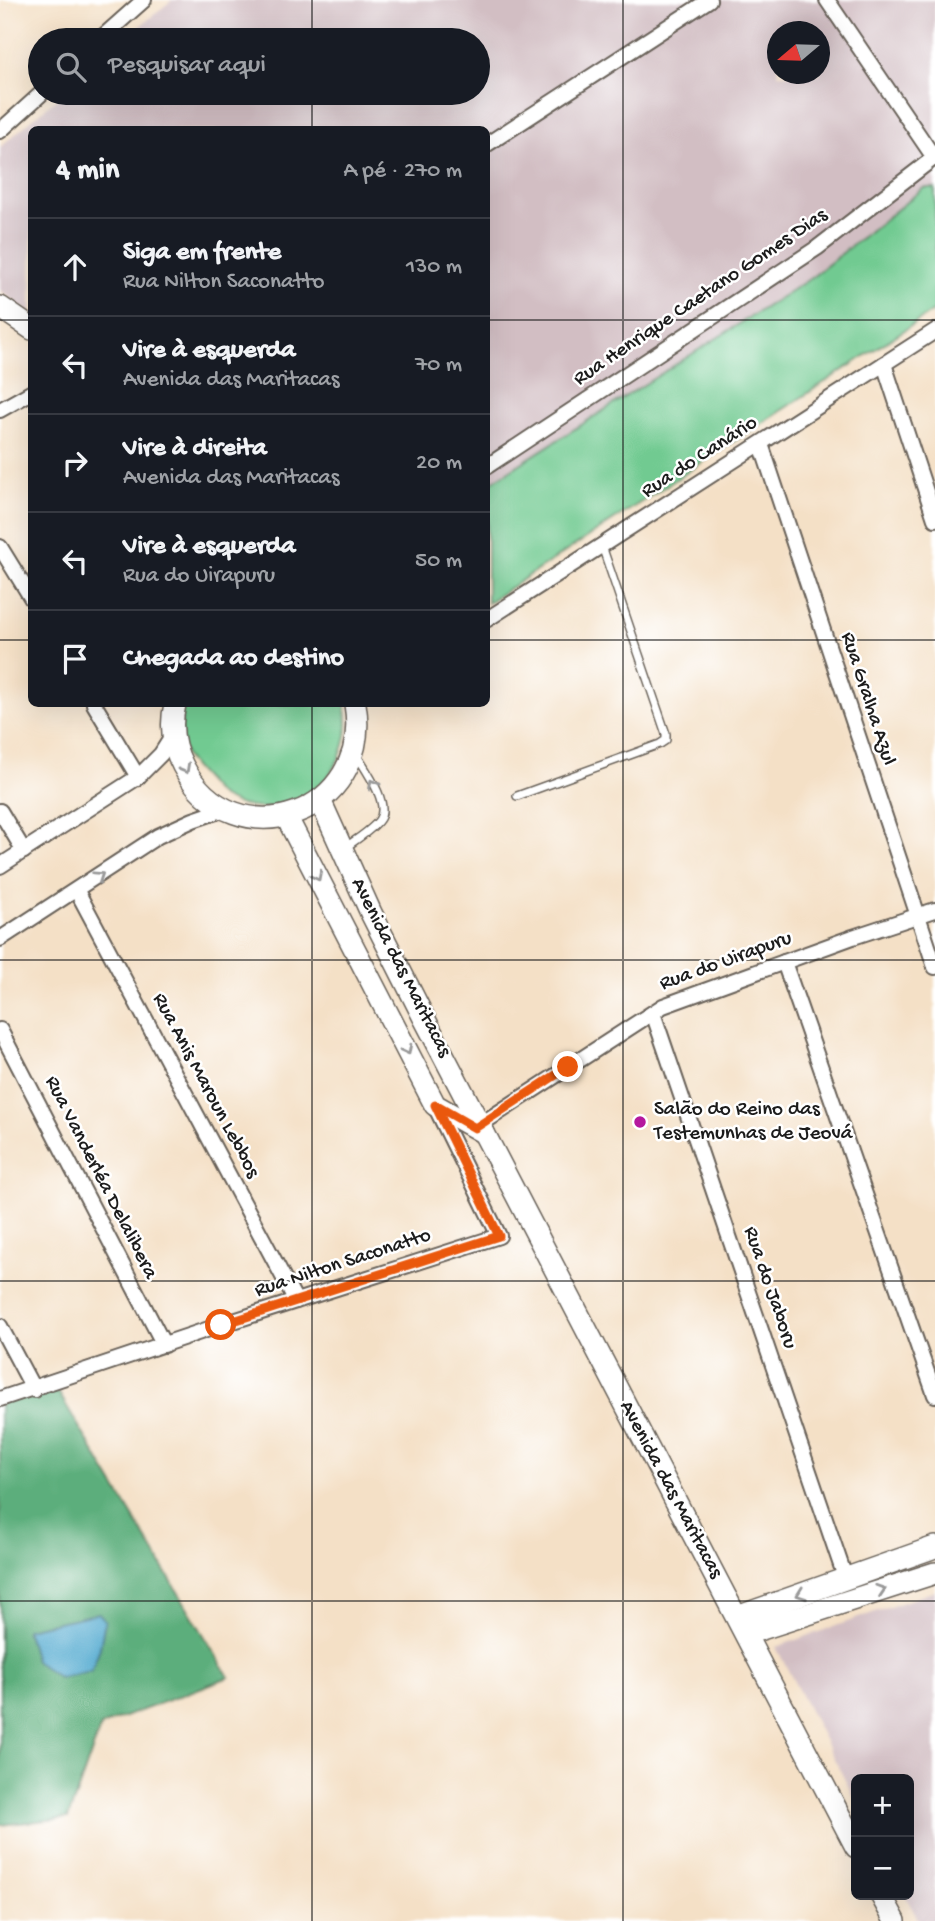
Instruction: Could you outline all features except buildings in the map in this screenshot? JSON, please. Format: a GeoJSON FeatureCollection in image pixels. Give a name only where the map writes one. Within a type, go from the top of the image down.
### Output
{"type":"FeatureCollection","features":[{"type":"Feature","properties":{"kind":"street"},"geometry":{"type":"LineString","coordinates":[[112,28],[144,0]]}},
{"type":"Feature","properties":{"kind":"street"},"geometry":{"type":"LineString","coordinates":[[490,142],[709,0]]}},
{"type":"Feature","properties":{"kind":"street"},"geometry":{"type":"LineString","coordinates":[[827,0],[935,158]]}},
{"type":"Feature","properties":{"kind":"street"},"geometry":{"type":"LineString","coordinates":[[0,131],[29,105]]}},
{"type":"Feature","properties":{"kind":"street","name":"Rua Henrique Caetano Gomes Dias"},"geometry":{"type":"LineString","coordinates":[[490,464],[817,248],[935,158]]}},
{"type":"Feature","properties":{"kind":"street"},"geometry":{"type":"LineString","coordinates":[[0,307],[28,326]]}},
{"type":"Feature","properties":{"kind":"street","name":"Rua do Canário"},"geometry":{"type":"LineString","coordinates":[[490,617],[935,331]]}},
{"type":"Feature","properties":{"kind":"street"},"geometry":{"type":"LineString","coordinates":[[884,364],[935,519]]}},
{"type":"Feature","properties":{"kind":"street"},"geometry":{"type":"LineString","coordinates":[[0,410],[28,393]]}},
{"type":"Feature","properties":{"kind":"street","name":"Rua Gralha Azul"},"geometry":{"type":"LineString","coordinates":[[761,444],[935,967]]}},
{"type":"Feature","properties":{"kind":"street"},"geometry":{"type":"LineString","coordinates":[[0,547],[28,592]]}},
{"type":"Feature","properties":{"kind":"street"},"geometry":{"type":"LineString","coordinates":[[96,707],[138,777]]}},
{"type":"Feature","properties":{"kind":"street"},"geometry":{"type":"LineString","coordinates":[[175,707],[173,735],[178,757],[189,778],[205,796],[225,809],[246,816],[267,818],[304,810],[320,800],[341,778],[354,750],[358,720],[356,707]]}},
{"type":"Feature","properties":{"kind":"street"},"geometry":{"type":"LineString","coordinates":[[0,866],[138,777],[161,754],[173,735]]}},
{"type":"Feature","properties":{"kind":"street","name":"Avenida das Maritacas"},"geometry":{"type":"LineString","coordinates":[[320,800],[377,925],[480,1129],[851,1837]]}},
{"type":"Feature","properties":{"kind":"street"},"geometry":{"type":"LineString","coordinates":[[0,940],[158,836],[225,809]]}},
{"type":"Feature","properties":{"kind":"street"},"geometry":{"type":"LineString","coordinates":[[0,811],[24,851]]}},
{"type":"Feature","properties":{"kind":"street","name":"Avenida das Maritacas"},"geometry":{"type":"LineString","coordinates":[[286,816],[435,1105],[499,1236]]}},
{"type":"Feature","properties":{"kind":"street","name":"Rua Anis Maroun Lebbos"},"geometry":{"type":"LineString","coordinates":[[77,891],[296,1301]]}},
{"type":"Feature","properties":{"kind":"street","name":"Rua do Uirapuru"},"geometry":{"type":"LineString","coordinates":[[480,1129],[663,1006],[935,910]]}},
{"type":"Feature","properties":{"kind":"street"},"geometry":{"type":"LineString","coordinates":[[350,939],[377,925]]}},
{"type":"Feature","properties":{"kind":"street"},"geometry":{"type":"LineString","coordinates":[[784,962],[935,1395]]}},
{"type":"Feature","properties":{"kind":"street","name":"Rua do Jaboru"},"geometry":{"type":"LineString","coordinates":[[653,1013],[845,1577]]}},
{"type":"Feature","properties":{"kind":"street","name":"Rua Vanderléa Delalibera"},"geometry":{"type":"LineString","coordinates":[[0,1030],[164,1345]]}},
{"type":"Feature","properties":{"kind":"street"},"geometry":{"type":"LineString","coordinates":[[435,1105],[480,1129]]}},
{"type":"Feature","properties":{"kind":"street","name":"Rua Nilton Saconatto"},"geometry":{"type":"LineString","coordinates":[[0,1399],[499,1236]]}},
{"type":"Feature","properties":{"kind":"street"},"geometry":{"type":"LineString","coordinates":[[0,1326],[34,1390]]}},
{"type":"Feature","properties":{"kind":"street"},"geometry":{"type":"LineString","coordinates":[[741,1626],[845,1577],[935,1547]]}},
{"type":"Feature","properties":{"kind":"street"},"geometry":{"type":"LineString","coordinates":[[741,1626],[935,1573]]}},
{"type":"Feature","properties":{"kind":"street"},"geometry":{"type":"LineString","coordinates":[[884,1900],[895,1921]]}},
{"type":"Feature","properties":{"kind":"lane"},"geometry":{"type":"LineString","coordinates":[[517,796],[666,740],[602,547]]}},
{"type":"Feature","properties":{"kind":"lane"},"geometry":{"type":"LineString","coordinates":[[342,851],[380,819],[383,810],[381,799],[354,750]]}},
{"type":"Feature","properties":{"kind":"shaded area"},"geometry":{"type":"Polygon","coordinates":[[[172,0],[935,0],[935,257],[490,529],[490,126],[28,126],[28,312],[0,290],[0,147],[49,105],[490,105],[490,28],[138,28],[172,0]]]}},
{"type":"Feature","properties":{"kind":"shaded area"},"geometry":{"type":"Polygon","coordinates":[[[935,1591],[935,1921],[919,1921],[908,1900],[914,1900],[914,1774],[851,1774],[851,1791],[776,1647],[935,1591]]]}},
{"type":"Feature","properties":{"kind":"green space"},"geometry":{"type":"Polygon","coordinates":[[[924,188],[935,188],[935,310],[490,601],[490,483],[811,278],[924,188]]]}},
{"type":"Feature","properties":{"kind":"green space"},"geometry":{"type":"Polygon","coordinates":[[[181,707],[345,707],[347,730],[341,753],[330,774],[314,790],[293,802],[271,808],[247,806],[219,795],[187,759],[182,741],[181,707]]]}},
{"type":"Feature","properties":{"kind":"green space"},"geometry":{"type":"Polygon","coordinates":[[[54,1385],[229,1677],[101,1726],[68,1818],[0,1825],[0,1402],[54,1385]]]}},
{"type":"Feature","properties":{"kind":"water"},"geometry":{"type":"Polygon","coordinates":[[[99,1613],[105,1621],[100,1648],[91,1671],[59,1678],[35,1661],[26,1629],[99,1613]]]}},
{"type":"Feature","properties":{"kind":"place","name":"Salão do Reino das Testemunhas de Jeová"},"geometry":{"type":"Point","coordinates":[640,1122]}},
{"type":"Feature","properties":{"kind":"route"},"geometry":{"type":"LineString","coordinates":[[221,1325],[499,1236],[435,1105],[475,1128],[568,1067]]}}]}
